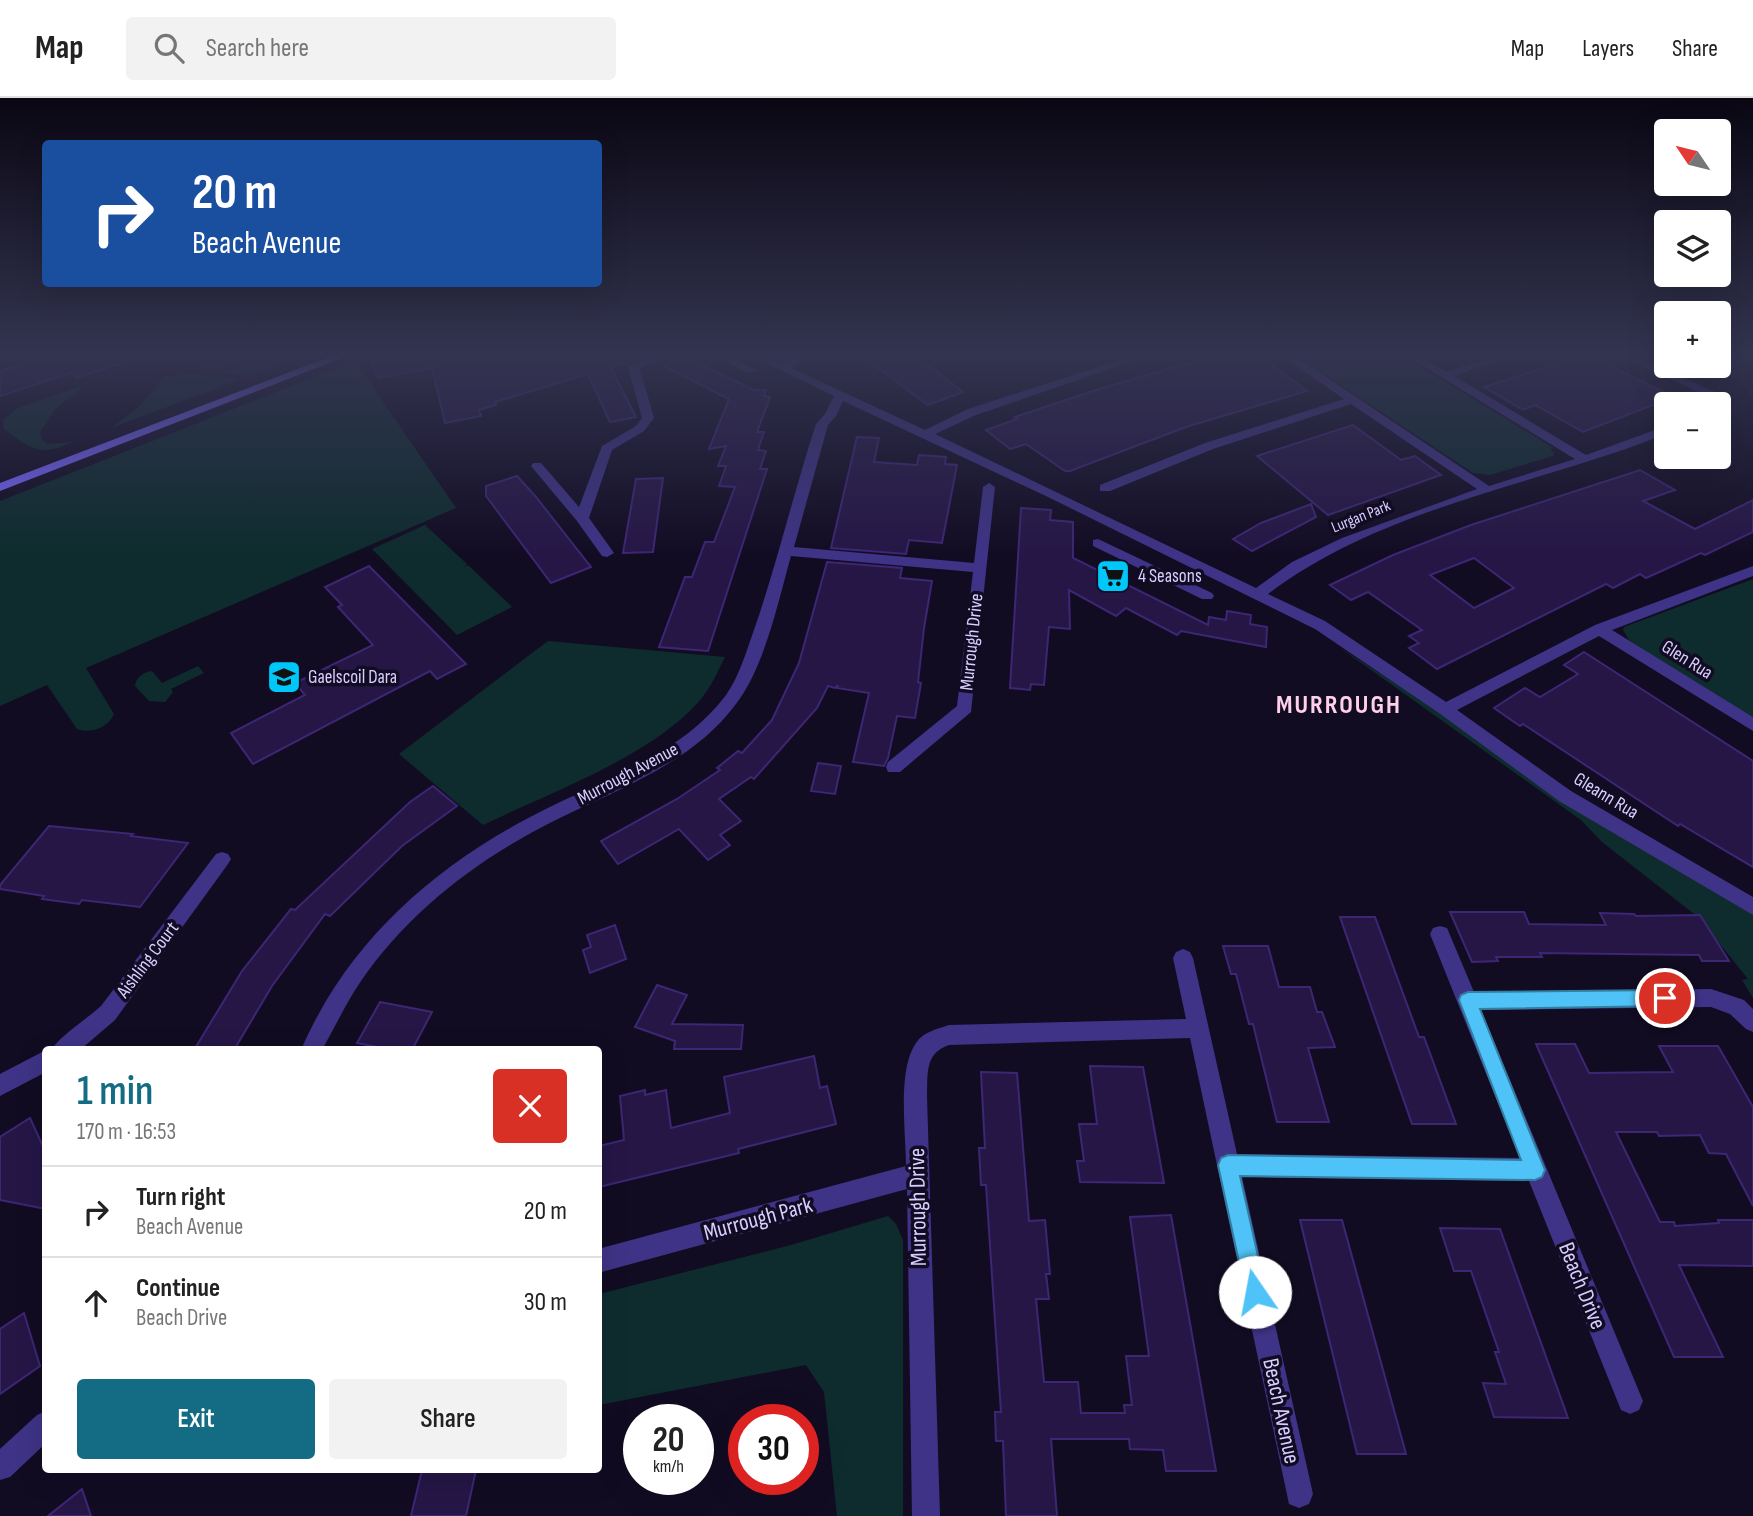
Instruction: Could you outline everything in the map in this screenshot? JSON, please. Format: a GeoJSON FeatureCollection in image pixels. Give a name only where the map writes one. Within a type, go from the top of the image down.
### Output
{"type":"FeatureCollection","features":[{"type":"Feature","properties":{"kind":"main road"},"geometry":{"type":"LineString","coordinates":[[0,487],[169,422]]}},
{"type":"Feature","properties":{"kind":"street"},"geometry":{"type":"LineString","coordinates":[[582,518],[607,449],[612,443],[642,428],[646,422]]}},
{"type":"Feature","properties":{"kind":"street","name":"Murrough Avenue"},"geometry":{"type":"LineString","coordinates":[[313,1046],[357,971],[407,912],[437,884],[484,850],[626,779],[679,748],[721,711],[734,694],[754,648],[787,551],[809,465],[824,422]]}},
{"type":"Feature","properties":{"kind":"street"},"geometry":{"type":"LineString","coordinates":[[899,422],[1259,593]]}},
{"type":"Feature","properties":{"kind":"street"},"geometry":{"type":"LineString","coordinates":[[925,434],[951,422]]}},
{"type":"Feature","properties":{"kind":"street"},"geometry":{"type":"LineString","coordinates":[[1105,488],[1222,442],[1284,422]]}},
{"type":"Feature","properties":{"kind":"street"},"geometry":{"type":"LineString","coordinates":[[1386,422],[1485,489]]}},
{"type":"Feature","properties":{"kind":"street"},"geometry":{"type":"LineString","coordinates":[[1522,422],[1585,460]]}},
{"type":"Feature","properties":{"kind":"street","name":"Lurgan Park"},"geometry":{"type":"LineString","coordinates":[[1259,593],[1292,568],[1334,547],[1485,489],[1585,460],[1654,434]]}},
{"type":"Feature","properties":{"kind":"street"},"geometry":{"type":"LineString","coordinates":[[537,466],[582,518],[607,553]]}},
{"type":"Feature","properties":{"kind":"street","name":"Murrough Drive"},"geometry":{"type":"LineString","coordinates":[[894,767],[965,708],[989,486]]}},
{"type":"Feature","properties":{"kind":"street"},"geometry":{"type":"LineString","coordinates":[[1131,559],[1151,542]]}},
{"type":"Feature","properties":{"kind":"street"},"geometry":{"type":"LineString","coordinates":[[1098,543],[1207,596]]}},
{"type":"Feature","properties":{"kind":"street","name":"Murrough Drive"},"geometry":{"type":"LineString","coordinates":[[787,551],[980,568]]}},
{"type":"Feature","properties":{"kind":"street"},"geometry":{"type":"LineString","coordinates":[[1444,709],[1600,629],[1753,571]]}},
{"type":"Feature","properties":{"kind":"street","name":"Gleann Rua"},"geometry":{"type":"LineString","coordinates":[[1259,593],[1346,640],[1565,796],[1753,907]]}},
{"type":"Feature","properties":{"kind":"street","name":"Glen Rua"},"geometry":{"type":"LineString","coordinates":[[1600,629],[1753,725]]}},
{"type":"Feature","properties":{"kind":"street","name":"Aishling Court"},"geometry":{"type":"LineString","coordinates":[[68,1046],[87,1033],[113,1007],[222,859]]}},
{"type":"Feature","properties":{"kind":"street","name":"Beach Drive"},"geometry":{"type":"LineString","coordinates":[[1440,934],[1630,1401]]}},
{"type":"Feature","properties":{"kind":"street","name":"Beach Avenue"},"geometry":{"type":"LineString","coordinates":[[1183,958],[1299,1494]]}},
{"type":"Feature","properties":{"kind":"street"},"geometry":{"type":"LineString","coordinates":[[1468,1000],[1710,998],[1737,1007],[1753,1022]]}},
{"type":"Feature","properties":{"kind":"street","name":"Murrough Drive"},"geometry":{"type":"LineString","coordinates":[[926,1516],[916,1097],[919,1056],[925,1046],[935,1038],[949,1035],[1199,1028]]}},
{"type":"Feature","properties":{"kind":"street"},"geometry":{"type":"LineString","coordinates":[[0,1086],[42,1061]]}},
{"type":"Feature","properties":{"kind":"street"},"geometry":{"type":"LineString","coordinates":[[1228,1165],[1535,1170]]}},
{"type":"Feature","properties":{"kind":"street","name":"Murrough Park"},"geometry":{"type":"LineString","coordinates":[[602,1260],[918,1175]]}},
{"type":"Feature","properties":{"kind":"street"},"geometry":{"type":"LineString","coordinates":[[0,1467],[42,1428]]}},
{"type":"Feature","properties":{"kind":"green space"},"geometry":{"type":"Polygon","coordinates":[[[3,422],[46,422],[40,432],[41,438],[47,444],[73,442],[52,449],[37,449],[4,429],[3,422]]]}},
{"type":"Feature","properties":{"kind":"green space"},"geometry":{"type":"Polygon","coordinates":[[[200,422],[397,422],[456,508],[86,668],[114,714],[108,723],[87,731],[77,729],[47,685],[0,706],[0,501],[200,422]]]}},
{"type":"Feature","properties":{"kind":"green space"},"geometry":{"type":"Polygon","coordinates":[[[1397,422],[1511,422],[1554,448],[1550,449],[1554,453],[1553,456],[1490,475],[1473,473],[1397,422]]]}},
{"type":"Feature","properties":{"kind":"green space"},"geometry":{"type":"Polygon","coordinates":[[[425,525],[467,564],[464,567],[468,565],[512,607],[457,635],[372,549],[425,525]]]}},
{"type":"Feature","properties":{"kind":"green space"},"geometry":{"type":"Polygon","coordinates":[[[1753,579],[1753,717],[1640,648],[1629,640],[1623,630],[1624,627],[1753,579]]]}},
{"type":"Feature","properties":{"kind":"green space"},"geometry":{"type":"Polygon","coordinates":[[[548,641],[725,657],[704,695],[685,716],[660,735],[602,770],[483,825],[399,754],[548,641]]]}},
{"type":"Feature","properties":{"kind":"green space"},"geometry":{"type":"Polygon","coordinates":[[[1339,647],[1753,913],[1753,998],[1742,980],[1748,979],[1698,917],[1602,842],[1581,820],[1339,647]]]}},
{"type":"Feature","properties":{"kind":"green space"},"geometry":{"type":"Polygon","coordinates":[[[198,666],[204,673],[171,689],[173,692],[165,702],[149,701],[135,686],[143,674],[152,671],[162,683],[198,666]]]}},
{"type":"Feature","properties":{"kind":"green space"},"geometry":{"type":"Polygon","coordinates":[[[888,1216],[896,1224],[903,1240],[903,1516],[837,1516],[824,1392],[806,1365],[602,1404],[602,1293],[791,1245],[888,1216]]]}},
{"type":"Feature","properties":{"kind":"building"},"geometry":{"type":"Polygon","coordinates":[[[720,422],[761,422],[757,432],[764,432],[758,450],[766,451],[760,469],[767,469],[708,651],[659,647],[685,577],[692,577],[705,542],[714,542],[735,487],[719,486],[726,466],[718,466],[726,446],[709,449],[720,422]]]}},
{"type":"Feature","properties":{"kind":"building"},"geometry":{"type":"Polygon","coordinates":[[[1008,422],[1202,422],[1070,471],[1065,471],[1026,444],[1010,449],[986,430],[1008,422]]]}},
{"type":"Feature","properties":{"kind":"building"},"geometry":{"type":"Polygon","coordinates":[[[1566,422],[1609,422],[1583,432],[1566,422]]]}},
{"type":"Feature","properties":{"kind":"building"},"geometry":{"type":"Polygon","coordinates":[[[1353,425],[1401,460],[1415,456],[1441,475],[1328,515],[1257,456],[1353,425]]]}},
{"type":"Feature","properties":{"kind":"building"},"geometry":{"type":"Polygon","coordinates":[[[857,437],[879,438],[874,462],[917,465],[919,455],[946,457],[945,464],[957,465],[942,543],[909,540],[906,554],[831,548],[857,437]]]}},
{"type":"Feature","properties":{"kind":"building"},"geometry":{"type":"Polygon","coordinates":[[[1640,470],[1675,490],[1643,501],[1695,529],[1753,500],[1753,532],[1705,555],[1701,553],[1646,578],[1640,574],[1613,588],[1606,584],[1437,669],[1409,648],[1419,643],[1409,636],[1422,630],[1368,592],[1351,600],[1330,585],[1393,555],[1471,525],[1640,470]],[[1474,558],[1430,575],[1474,608],[1514,588],[1474,558]]]}},
{"type":"Feature","properties":{"kind":"building"},"geometry":{"type":"Polygon","coordinates":[[[517,476],[591,567],[551,583],[486,496],[486,486],[517,476]]]}},
{"type":"Feature","properties":{"kind":"building"},"geometry":{"type":"Polygon","coordinates":[[[663,478],[653,552],[623,553],[636,479],[663,478]]]}},
{"type":"Feature","properties":{"kind":"building"},"geometry":{"type":"Polygon","coordinates":[[[1311,504],[1316,517],[1252,551],[1233,539],[1261,523],[1311,504]]]}},
{"type":"Feature","properties":{"kind":"building"},"geometry":{"type":"Polygon","coordinates":[[[1021,508],[1051,510],[1050,520],[1073,522],[1073,558],[1208,625],[1209,617],[1226,620],[1227,611],[1251,615],[1250,624],[1267,627],[1266,647],[1181,631],[1177,635],[1126,608],[1116,616],[1069,590],[1070,629],[1049,627],[1044,685],[1031,684],[1030,690],[1010,688],[1021,508]]]}},
{"type":"Feature","properties":{"kind":"building"},"geometry":{"type":"Polygon","coordinates":[[[827,562],[902,568],[900,578],[932,581],[924,628],[918,682],[921,683],[915,718],[897,716],[884,766],[853,762],[869,693],[837,688],[838,685],[835,688],[828,686],[817,708],[754,779],[751,777],[719,799],[741,821],[720,835],[730,845],[708,860],[679,829],[618,864],[601,841],[677,799],[720,770],[717,768],[738,751],[742,753],[772,720],[799,663],[827,562]]]}},
{"type":"Feature","properties":{"kind":"building"},"geometry":{"type":"Polygon","coordinates":[[[369,566],[466,664],[437,679],[430,671],[253,764],[231,733],[305,695],[295,683],[373,645],[338,607],[342,605],[325,587],[369,566]]]}},
{"type":"Feature","properties":{"kind":"building"},"geometry":{"type":"Polygon","coordinates":[[[1584,652],[1753,761],[1753,867],[1680,824],[1678,826],[1523,724],[1520,726],[1494,708],[1525,688],[1540,697],[1578,674],[1564,665],[1584,652]]]}},
{"type":"Feature","properties":{"kind":"building"},"geometry":{"type":"Polygon","coordinates":[[[818,763],[841,766],[835,794],[811,791],[818,763]]]}},
{"type":"Feature","properties":{"kind":"building"},"geometry":{"type":"Polygon","coordinates":[[[433,786],[457,806],[402,846],[330,916],[325,914],[272,986],[236,1046],[196,1046],[242,971],[291,909],[295,910],[410,802],[433,786]]]}},
{"type":"Feature","properties":{"kind":"building"},"geometry":{"type":"Polygon","coordinates":[[[49,826],[133,834],[131,836],[188,843],[140,907],[82,900],[79,904],[0,889],[0,885],[49,826]]]}},
{"type":"Feature","properties":{"kind":"building"},"geometry":{"type":"Polygon","coordinates":[[[1450,912],[1524,912],[1529,924],[1606,925],[1600,913],[1636,916],[1700,915],[1729,961],[1702,961],[1699,955],[1540,953],[1542,957],[1496,957],[1498,961],[1472,962],[1450,912]]]}},
{"type":"Feature","properties":{"kind":"building"},"geometry":{"type":"Polygon","coordinates":[[[1340,917],[1375,917],[1419,1037],[1424,1037],[1456,1124],[1412,1124],[1340,917]]]}},
{"type":"Feature","properties":{"kind":"building"},"geometry":{"type":"Polygon","coordinates":[[[615,925],[626,959],[590,973],[583,950],[591,947],[587,935],[615,925]]]}},
{"type":"Feature","properties":{"kind":"building"},"geometry":{"type":"Polygon","coordinates":[[[1223,946],[1268,946],[1279,987],[1310,987],[1317,1012],[1322,1012],[1335,1047],[1308,1048],[1329,1122],[1277,1122],[1253,1024],[1249,1024],[1236,974],[1231,974],[1223,946]]]}},
{"type":"Feature","properties":{"kind":"building"},"geometry":{"type":"Polygon","coordinates":[[[657,985],[687,995],[672,1024],[743,1025],[741,1049],[674,1049],[675,1041],[635,1027],[657,985]]]}},
{"type":"Feature","properties":{"kind":"building"},"geometry":{"type":"Polygon","coordinates":[[[380,1002],[432,1012],[414,1046],[372,1046],[357,1043],[380,1002]]]}},
{"type":"Feature","properties":{"kind":"building"},"geometry":{"type":"Polygon","coordinates":[[[1536,1044],[1575,1044],[1589,1073],[1673,1072],[1659,1046],[1718,1046],[1753,1107],[1753,1206],[1726,1154],[1709,1153],[1700,1135],[1659,1136],[1657,1132],[1616,1132],[1660,1222],[1674,1222],[1675,1226],[1719,1223],[1718,1220],[1753,1220],[1753,1266],[1679,1265],[1723,1357],[1674,1357],[1536,1044]]]}},
{"type":"Feature","properties":{"kind":"building"},"geometry":{"type":"Polygon","coordinates":[[[814,1056],[820,1088],[827,1086],[836,1124],[738,1149],[739,1153],[602,1186],[602,1145],[624,1140],[620,1096],[645,1090],[645,1095],[666,1090],[671,1128],[730,1113],[724,1077],[814,1056]]]}},
{"type":"Feature","properties":{"kind":"building"},"geometry":{"type":"Polygon","coordinates":[[[1090,1066],[1143,1067],[1164,1183],[1080,1182],[1077,1161],[1084,1161],[1079,1124],[1097,1124],[1090,1066]]]}},
{"type":"Feature","properties":{"kind":"building"},"geometry":{"type":"Polygon","coordinates":[[[981,1072],[1017,1073],[1029,1221],[1045,1220],[1050,1274],[1046,1274],[1049,1299],[1036,1299],[1044,1382],[1078,1382],[1081,1413],[1125,1413],[1124,1405],[1132,1405],[1126,1356],[1149,1356],[1130,1217],[1171,1215],[1216,1471],[1166,1471],[1163,1450],[1130,1449],[1129,1439],[1051,1439],[1057,1516],[1006,1516],[1003,1441],[996,1441],[995,1412],[1001,1412],[986,1185],[981,1185],[979,1148],[985,1148],[981,1072]]]}},
{"type":"Feature","properties":{"kind":"building"},"geometry":{"type":"Polygon","coordinates":[[[30,1118],[42,1144],[42,1208],[0,1200],[0,1137],[30,1118]]]}},
{"type":"Feature","properties":{"kind":"building"},"geometry":{"type":"Polygon","coordinates":[[[1300,1220],[1342,1220],[1406,1454],[1357,1454],[1300,1220]]]}},
{"type":"Feature","properties":{"kind":"building"},"geometry":{"type":"Polygon","coordinates":[[[1440,1228],[1500,1229],[1568,1418],[1494,1417],[1483,1383],[1506,1384],[1495,1352],[1499,1352],[1471,1271],[1454,1271],[1440,1228]]]}},
{"type":"Feature","properties":{"kind":"building"},"geometry":{"type":"Polygon","coordinates":[[[24,1313],[40,1366],[0,1394],[0,1329],[24,1313]]]}},
{"type":"Feature","properties":{"kind":"building"},"geometry":{"type":"Polygon","coordinates":[[[421,1473],[475,1473],[466,1516],[411,1516],[421,1473]]]}},
{"type":"Feature","properties":{"kind":"building"},"geometry":{"type":"Polygon","coordinates":[[[82,1489],[91,1516],[48,1516],[82,1489]]]}},
{"type":"Feature","properties":{"kind":"place","name":"4 Seasons"},"geometry":{"type":"Point","coordinates":[1113,576]}},
{"type":"Feature","properties":{"kind":"place","name":"Gaelscoil Dara"},"geometry":{"type":"Point","coordinates":[284,677]}},
{"type":"Feature","properties":{"kind":"district","name":"MURROUGH"},"geometry":{"type":"Point","coordinates":[1339,705]}},
{"type":"Feature","properties":{"kind":"route"},"geometry":{"type":"LineString","coordinates":[[1255,1292],[1228,1165],[1535,1170],[1468,1000],[1665,998]]}}]}
